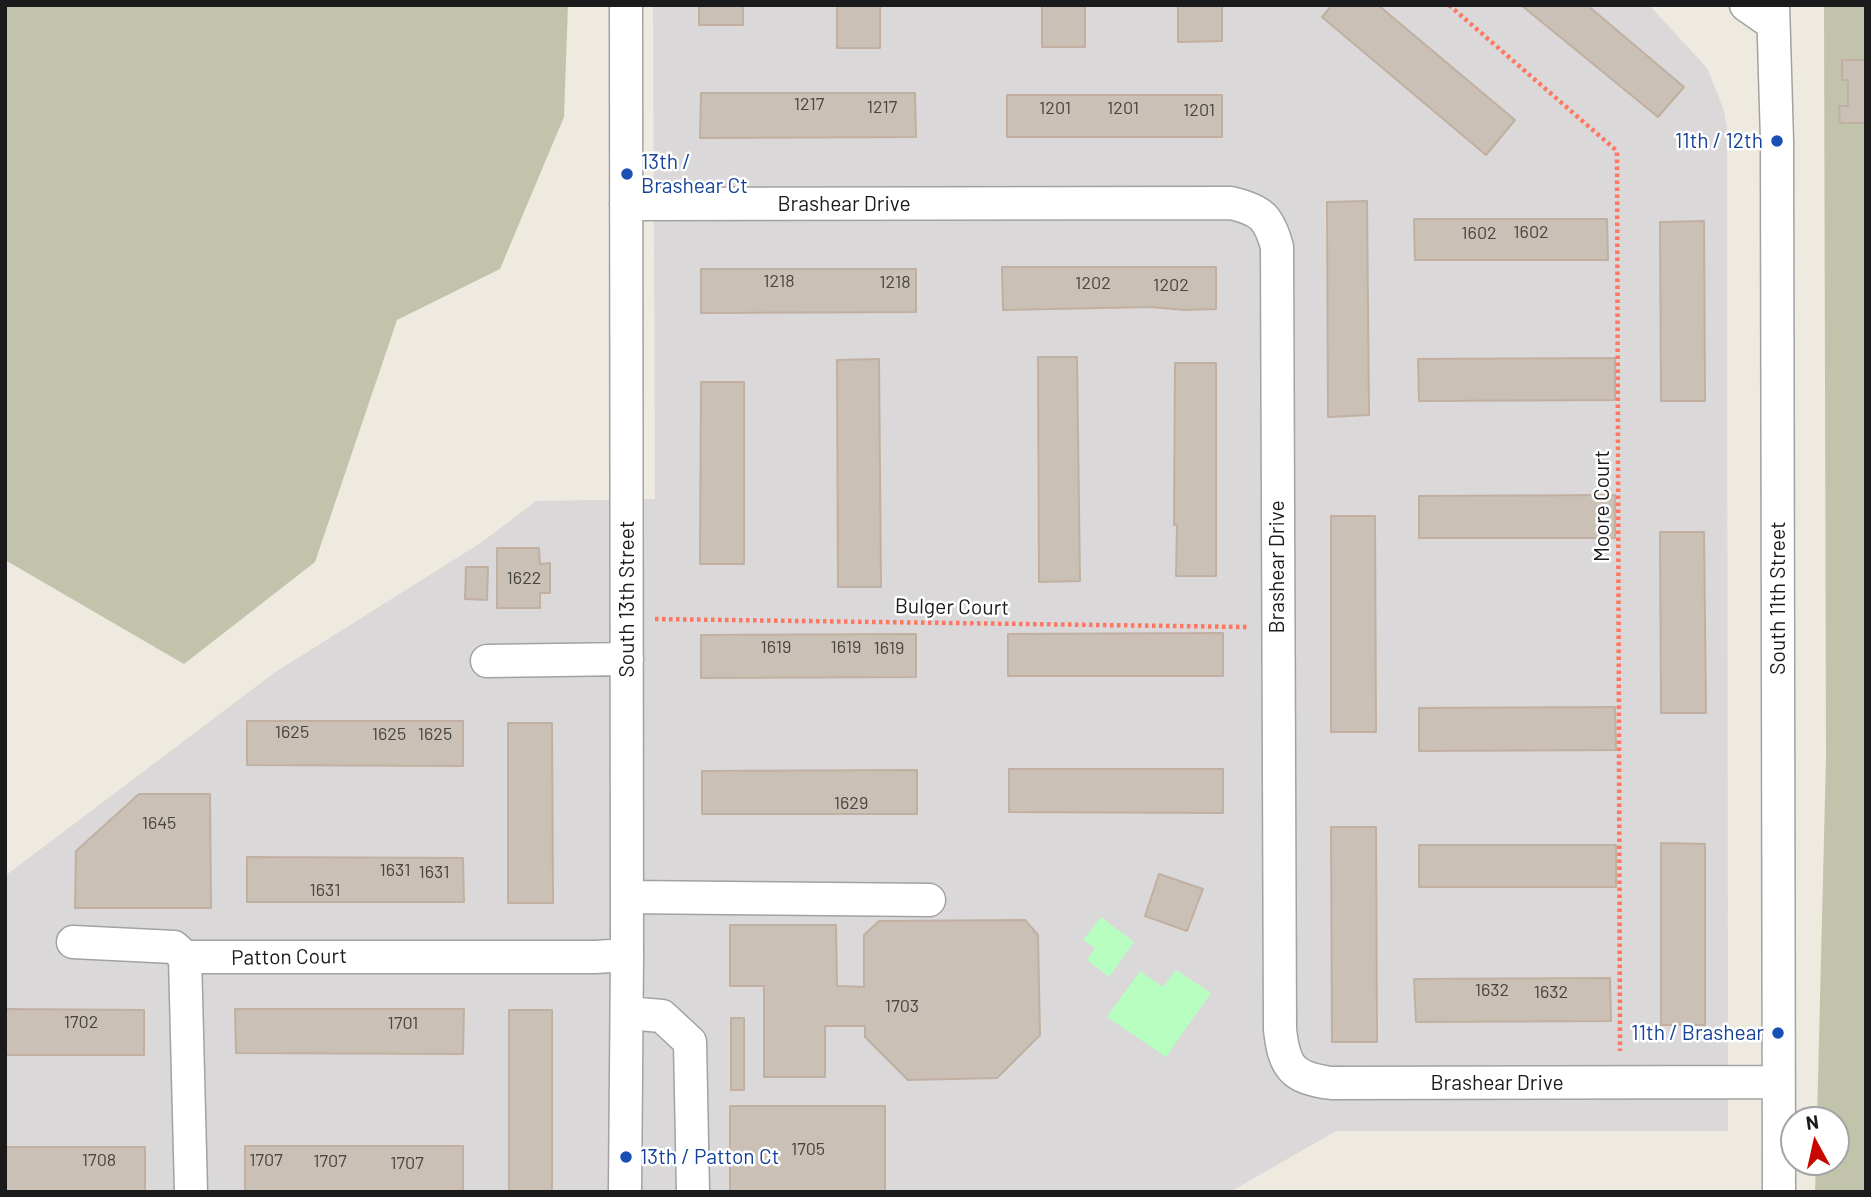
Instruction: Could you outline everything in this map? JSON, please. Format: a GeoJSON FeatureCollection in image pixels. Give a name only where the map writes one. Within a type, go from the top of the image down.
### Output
{"type":"FeatureCollection","features":[{"type":"Feature","properties":{"kind":"street","name":"South 13th Street"},"geometry":{"type":"LineString","coordinates":[[625,1192],[626,5]]}},
{"type":"Feature","properties":{"kind":"street"},"geometry":{"type":"LineString","coordinates":[[1746,5],[1773,14]]}},
{"type":"Feature","properties":{"kind":"street","name":"South 11th Street"},"geometry":{"type":"LineString","coordinates":[[1773,14],[1777,141],[1779,1192]]}},
{"type":"Feature","properties":{"kind":"street","name":"Brashear Drive"},"geometry":{"type":"LineString","coordinates":[[626,204],[1231,203],[1252,208],[1264,217],[1272,228],[1278,247],[1280,1030],[1283,1054],[1290,1067],[1310,1080],[1331,1083],[1778,1082]]}},
{"type":"Feature","properties":{"kind":"street"},"geometry":{"type":"LineString","coordinates":[[487,661],[627,659]]}},
{"type":"Feature","properties":{"kind":"street"},"geometry":{"type":"LineString","coordinates":[[627,897],[929,900]]}},
{"type":"Feature","properties":{"kind":"street","name":"Patton Court"},"geometry":{"type":"LineString","coordinates":[[73,942],[174,947],[185,957],[627,955]]}},
{"type":"Feature","properties":{"kind":"street"},"geometry":{"type":"LineString","coordinates":[[185,957],[191,1192]]}},
{"type":"Feature","properties":{"kind":"street"},"geometry":{"type":"LineString","coordinates":[[627,1013],[662,1016],[691,1042],[694,1192]]}},
{"type":"Feature","properties":{"kind":"path","name":"Moore Court"},"geometry":{"type":"LineString","coordinates":[[1449,5],[1617,151],[1620,1084]]}},
{"type":"Feature","properties":{"kind":"path","name":"Bulger Court"},"geometry":{"type":"LineString","coordinates":[[627,618],[1277,627]]}},
{"type":"Feature","properties":{"kind":"shaded area"},"geometry":{"type":"Polygon","coordinates":[[[5,5],[568,5],[564,117],[500,269],[397,320],[315,562],[184,664],[5,560],[5,5]]]}},
{"type":"Feature","properties":{"kind":"shaded area"},"geometry":{"type":"Polygon","coordinates":[[[653,5],[1649,5],[1707,68],[1724,110],[1727,129],[1728,1131],[1336,1131],[1230,1192],[5,1192],[5,876],[274,673],[482,542],[536,501],[655,499],[653,5]]]}},
{"type":"Feature","properties":{"kind":"shaded area"},"geometry":{"type":"Polygon","coordinates":[[[1824,5],[1866,5],[1866,1192],[1815,1192],[1816,1176],[1850,1176],[1850,1106],[1817,1106],[1826,757],[1824,5]]]}},
{"type":"Feature","properties":{"kind":"green space"},"geometry":{"type":"Polygon","coordinates":[[[1101,917],[1134,942],[1109,977],[1087,960],[1095,948],[1083,940],[1101,917]]]}},
{"type":"Feature","properties":{"kind":"green space"},"geometry":{"type":"Polygon","coordinates":[[[1176,970],[1211,993],[1166,1057],[1107,1017],[1140,971],[1163,987],[1176,970]]]}},
{"type":"Feature","properties":{"kind":"building"},"geometry":{"type":"Polygon","coordinates":[[[699,5],[743,5],[743,25],[699,25],[699,5]]]}},
{"type":"Feature","properties":{"kind":"building"},"geometry":{"type":"Polygon","coordinates":[[[837,5],[880,5],[880,48],[837,48],[837,5]]]}},
{"type":"Feature","properties":{"kind":"building"},"geometry":{"type":"Polygon","coordinates":[[[1042,5],[1085,5],[1085,47],[1042,47],[1042,5]]]}},
{"type":"Feature","properties":{"kind":"building"},"geometry":{"type":"Polygon","coordinates":[[[1178,5],[1222,5],[1222,41],[1178,42],[1178,5]]]}},
{"type":"Feature","properties":{"kind":"building"},"geometry":{"type":"Polygon","coordinates":[[[1332,5],[1378,5],[1515,120],[1486,155],[1322,17],[1332,5]]]}},
{"type":"Feature","properties":{"kind":"building"},"geometry":{"type":"Polygon","coordinates":[[[1521,5],[1587,5],[1684,87],[1658,117],[1521,5]]]}},
{"type":"Feature","properties":{"kind":"building"},"geometry":{"type":"Polygon","coordinates":[[[1842,60],[1866,60],[1866,123],[1840,123],[1839,106],[1848,106],[1848,80],[1842,80],[1842,60]]]}},
{"type":"Feature","properties":{"kind":"building"},"geometry":{"type":"Polygon","coordinates":[[[701,93],[915,93],[916,137],[700,138],[701,93]]]}},
{"type":"Feature","properties":{"kind":"building"},"geometry":{"type":"Polygon","coordinates":[[[1007,95],[1222,95],[1222,137],[1007,137],[1007,95]]]}},
{"type":"Feature","properties":{"kind":"building"},"geometry":{"type":"Polygon","coordinates":[[[1367,201],[1369,415],[1328,417],[1327,202],[1367,201]]]}},
{"type":"Feature","properties":{"kind":"building"},"geometry":{"type":"Polygon","coordinates":[[[1414,219],[1607,219],[1608,260],[1415,260],[1414,219]]]}},
{"type":"Feature","properties":{"kind":"building"},"geometry":{"type":"Polygon","coordinates":[[[1704,221],[1705,401],[1661,401],[1660,222],[1704,221]]]}},
{"type":"Feature","properties":{"kind":"building"},"geometry":{"type":"Polygon","coordinates":[[[1002,267],[1216,267],[1216,309],[1151,307],[1003,310],[1002,267]]]}},
{"type":"Feature","properties":{"kind":"building"},"geometry":{"type":"Polygon","coordinates":[[[701,269],[916,269],[916,312],[701,313],[701,269]]]}},
{"type":"Feature","properties":{"kind":"building"},"geometry":{"type":"Polygon","coordinates":[[[1038,357],[1077,357],[1080,581],[1039,582],[1038,357]]]}},
{"type":"Feature","properties":{"kind":"building"},"geometry":{"type":"Polygon","coordinates":[[[1615,358],[1615,400],[1419,401],[1418,359],[1615,358]]]}},
{"type":"Feature","properties":{"kind":"building"},"geometry":{"type":"Polygon","coordinates":[[[879,359],[881,587],[838,587],[837,360],[879,359]]]}},
{"type":"Feature","properties":{"kind":"building"},"geometry":{"type":"Polygon","coordinates":[[[1175,363],[1216,363],[1216,576],[1176,576],[1175,363]]]}},
{"type":"Feature","properties":{"kind":"building"},"geometry":{"type":"Polygon","coordinates":[[[701,382],[744,382],[744,564],[700,564],[701,382]]]}},
{"type":"Feature","properties":{"kind":"building"},"geometry":{"type":"Polygon","coordinates":[[[1615,495],[1615,538],[1419,538],[1419,496],[1615,495]]]}},
{"type":"Feature","properties":{"kind":"building"},"geometry":{"type":"Polygon","coordinates":[[[1331,516],[1375,516],[1376,732],[1331,732],[1331,516]]]}},
{"type":"Feature","properties":{"kind":"building"},"geometry":{"type":"Polygon","coordinates":[[[1660,532],[1704,532],[1706,713],[1661,713],[1660,532]]]}},
{"type":"Feature","properties":{"kind":"building"},"geometry":{"type":"Polygon","coordinates":[[[497,548],[539,548],[540,564],[550,563],[550,593],[540,593],[540,608],[497,608],[497,548]]]}},
{"type":"Feature","properties":{"kind":"building"},"geometry":{"type":"Polygon","coordinates":[[[466,567],[488,567],[487,600],[465,599],[466,567]]]}},
{"type":"Feature","properties":{"kind":"building"},"geometry":{"type":"Polygon","coordinates":[[[1223,633],[1223,676],[1008,676],[1008,634],[1223,633]]]}},
{"type":"Feature","properties":{"kind":"building"},"geometry":{"type":"Polygon","coordinates":[[[916,634],[916,677],[701,678],[701,635],[916,634]]]}},
{"type":"Feature","properties":{"kind":"building"},"geometry":{"type":"Polygon","coordinates":[[[1615,707],[1616,750],[1419,751],[1419,708],[1615,707]]]}},
{"type":"Feature","properties":{"kind":"building"},"geometry":{"type":"Polygon","coordinates":[[[247,721],[463,721],[463,766],[247,765],[247,721]]]}},
{"type":"Feature","properties":{"kind":"building"},"geometry":{"type":"Polygon","coordinates":[[[508,723],[552,723],[553,903],[508,903],[508,723]]]}},
{"type":"Feature","properties":{"kind":"building"},"geometry":{"type":"Polygon","coordinates":[[[1009,769],[1223,769],[1223,813],[1009,812],[1009,769]]]}},
{"type":"Feature","properties":{"kind":"building"},"geometry":{"type":"Polygon","coordinates":[[[917,770],[917,814],[702,814],[702,771],[917,770]]]}},
{"type":"Feature","properties":{"kind":"building"},"geometry":{"type":"Polygon","coordinates":[[[139,794],[210,794],[211,908],[75,908],[76,851],[139,794]]]}},
{"type":"Feature","properties":{"kind":"building"},"geometry":{"type":"Polygon","coordinates":[[[1331,827],[1376,827],[1377,1042],[1332,1042],[1331,827]]]}},
{"type":"Feature","properties":{"kind":"building"},"geometry":{"type":"Polygon","coordinates":[[[1661,843],[1705,844],[1705,1025],[1661,1025],[1661,843]]]}},
{"type":"Feature","properties":{"kind":"building"},"geometry":{"type":"Polygon","coordinates":[[[1419,845],[1616,845],[1616,887],[1419,887],[1419,845]]]}},
{"type":"Feature","properties":{"kind":"building"},"geometry":{"type":"Polygon","coordinates":[[[247,857],[463,858],[464,902],[247,902],[247,857]]]}},
{"type":"Feature","properties":{"kind":"building"},"geometry":{"type":"Polygon","coordinates":[[[1159,874],[1203,889],[1187,931],[1145,916],[1159,874]]]}},
{"type":"Feature","properties":{"kind":"building"},"geometry":{"type":"Polygon","coordinates":[[[1025,920],[1038,935],[1040,1035],[997,1078],[908,1080],[865,1037],[865,1026],[825,1026],[825,1077],[764,1077],[764,986],[730,986],[730,925],[836,925],[837,986],[864,987],[864,935],[879,921],[1025,920]]]}},
{"type":"Feature","properties":{"kind":"building"},"geometry":{"type":"Polygon","coordinates":[[[1610,978],[1611,1021],[1416,1022],[1414,979],[1610,978]]]}},
{"type":"Feature","properties":{"kind":"building"},"geometry":{"type":"Polygon","coordinates":[[[5,1009],[144,1010],[144,1055],[5,1055],[5,1009]]]}},
{"type":"Feature","properties":{"kind":"building"},"geometry":{"type":"Polygon","coordinates":[[[235,1009],[464,1009],[463,1054],[236,1053],[235,1009]]]}},
{"type":"Feature","properties":{"kind":"building"},"geometry":{"type":"Polygon","coordinates":[[[509,1010],[552,1010],[552,1191],[509,1191],[509,1010]]]}},
{"type":"Feature","properties":{"kind":"building"},"geometry":{"type":"Polygon","coordinates":[[[731,1018],[744,1018],[744,1090],[731,1090],[731,1018]]]}},
{"type":"Feature","properties":{"kind":"building"},"geometry":{"type":"Polygon","coordinates":[[[730,1106],[885,1106],[885,1192],[730,1192],[730,1106]]]}},
{"type":"Feature","properties":{"kind":"building"},"geometry":{"type":"Polygon","coordinates":[[[245,1146],[463,1146],[463,1192],[245,1191],[245,1146]]]}},
{"type":"Feature","properties":{"kind":"building"},"geometry":{"type":"Polygon","coordinates":[[[5,1147],[145,1147],[145,1192],[5,1192],[5,1147]]]}},
{"type":"Feature","properties":{"kind":"place","name":"11th / 12th"},"geometry":{"type":"Point","coordinates":[1777,141]}},
{"type":"Feature","properties":{"kind":"place","name":"13th / Brashear Ct"},"geometry":{"type":"Point","coordinates":[627,174]}},
{"type":"Feature","properties":{"kind":"place","name":"11th / Brashear"},"geometry":{"type":"Point","coordinates":[1778,1033]}},
{"type":"Feature","properties":{"kind":"place","name":"13th / Patton Ct"},"geometry":{"type":"Point","coordinates":[626,1157]}}]}
